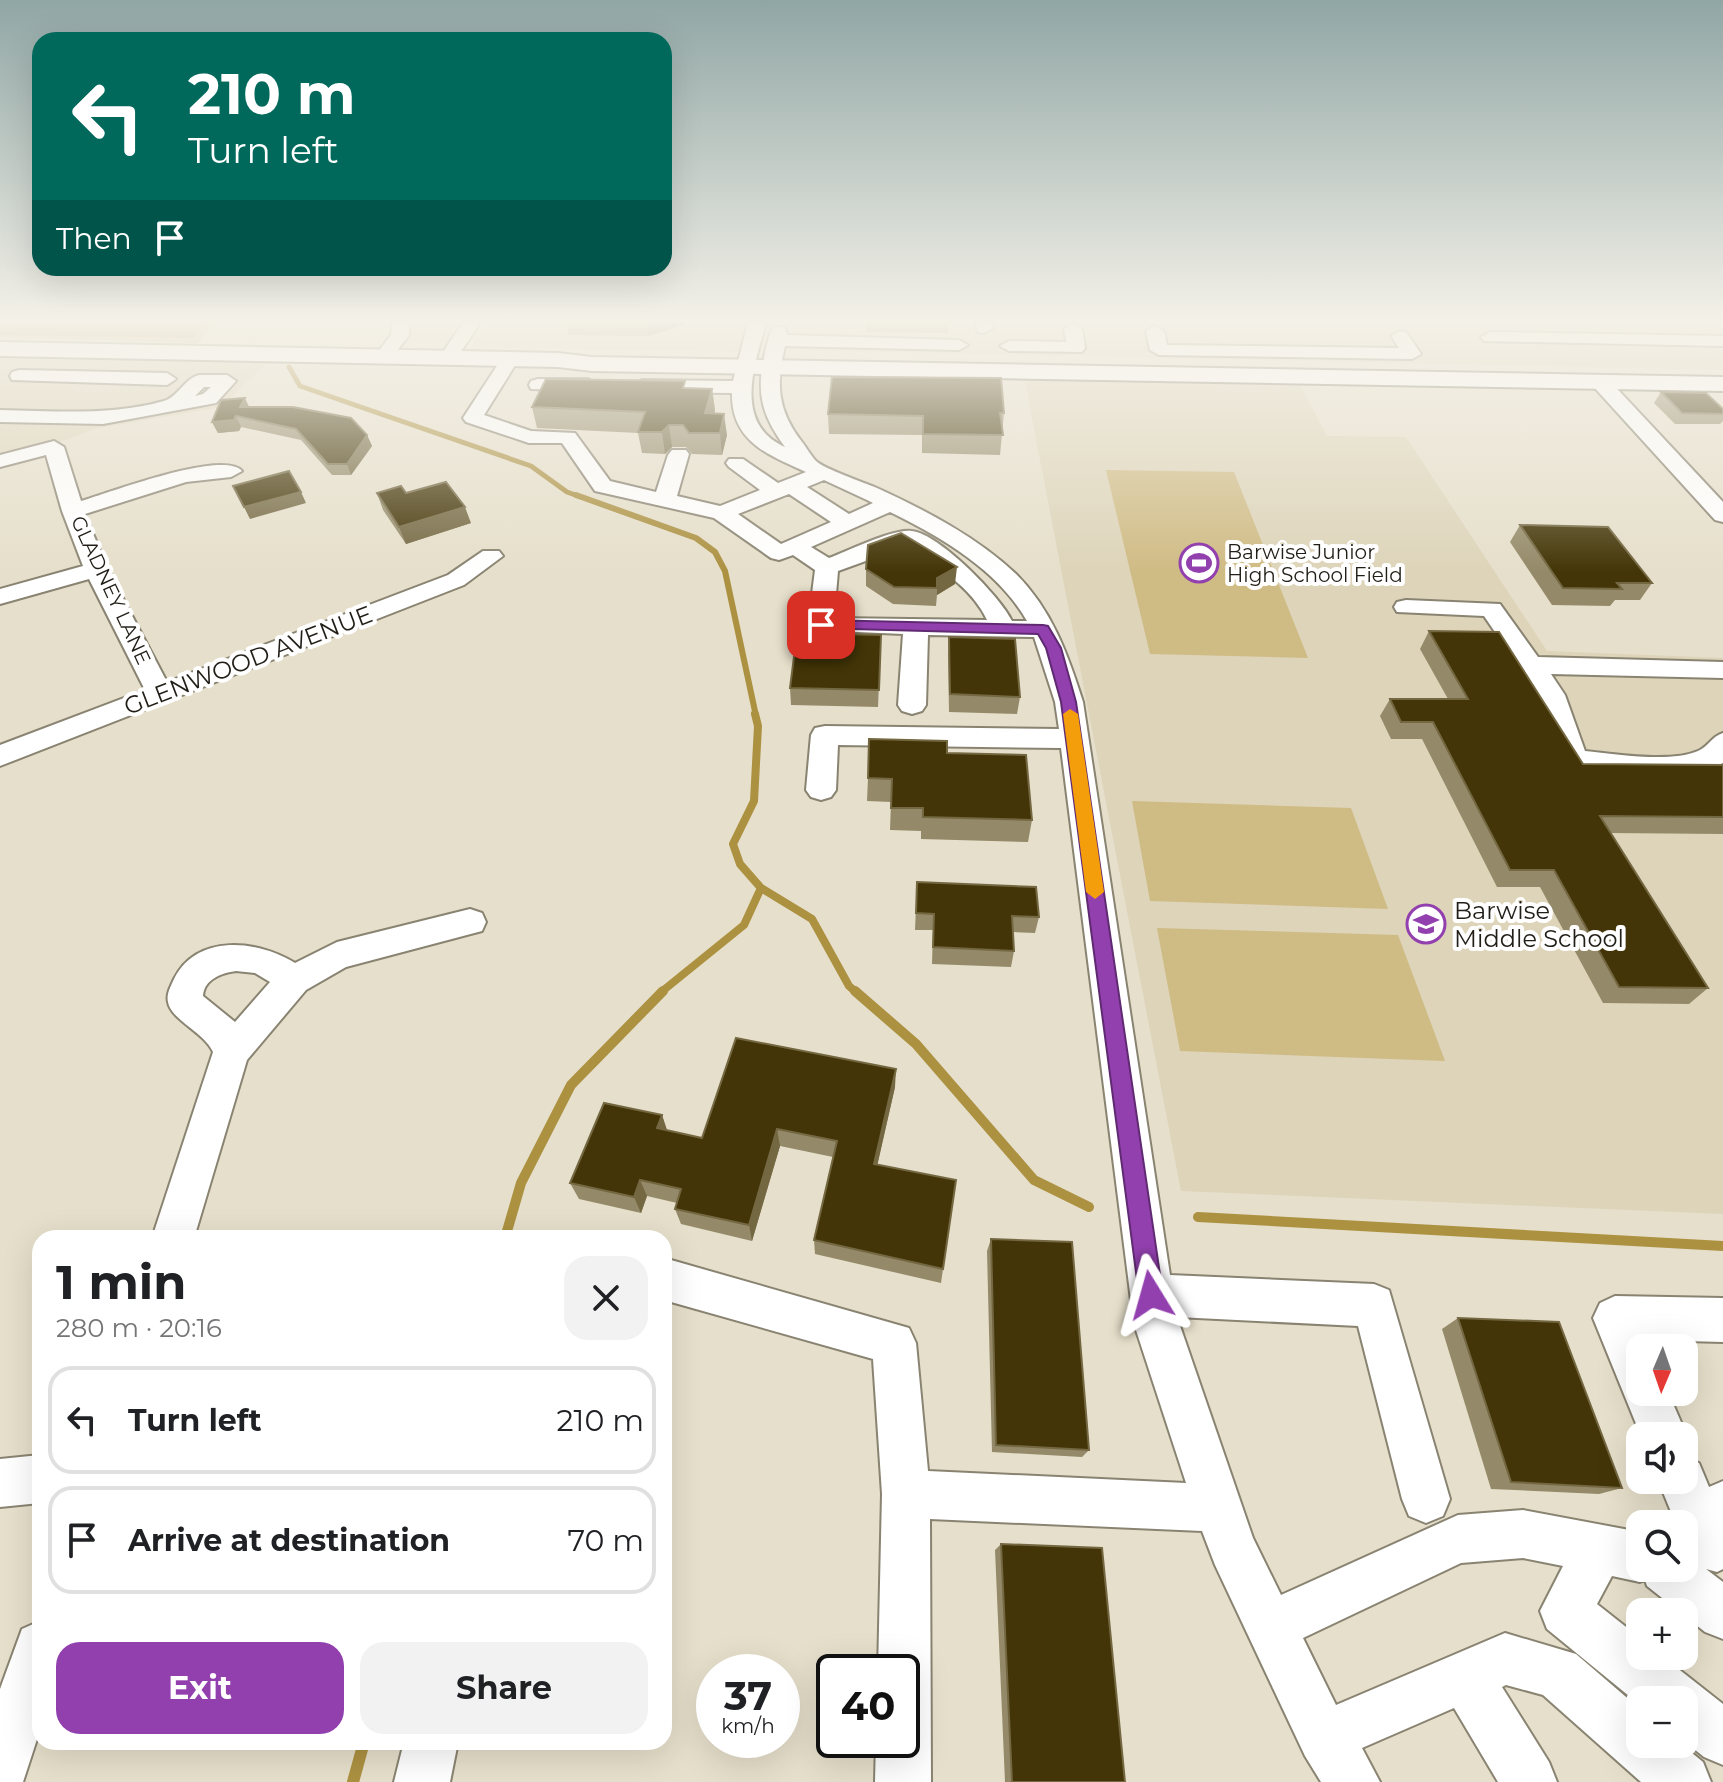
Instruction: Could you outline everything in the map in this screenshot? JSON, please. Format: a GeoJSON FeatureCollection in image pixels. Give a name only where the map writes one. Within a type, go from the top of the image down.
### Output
{"type":"FeatureCollection","features":[{"type":"Feature","properties":{"kind":"street"},"geometry":{"type":"LineString","coordinates":[[67,406],[81,408],[103,418],[165,406]]}},
{"type":"Feature","properties":{"kind":"street"},"geometry":{"type":"LineString","coordinates":[[481,406],[473,418],[529,437],[568,437],[603,486],[722,513],[779,553],[889,504]]}},
{"type":"Feature","properties":{"kind":"street"},"geometry":{"type":"LineString","coordinates":[[512,432],[526,406]]}},
{"type":"Feature","properties":{"kind":"street"},"geometry":{"type":"LineString","coordinates":[[743,406],[743,416],[750,431],[848,523]]}},
{"type":"Feature","properties":{"kind":"street"},"geometry":{"type":"LineString","coordinates":[[769,406],[800,479]]}},
{"type":"Feature","properties":{"kind":"street"},"geometry":{"type":"LineString","coordinates":[[1622,406],[1723,515]]}},
{"type":"Feature","properties":{"kind":"street"},"geometry":{"type":"LineString","coordinates":[[0,416],[81,408]]}},
{"type":"Feature","properties":{"kind":"street"},"geometry":{"type":"LineString","coordinates":[[1,450],[48,431],[81,408]]}},
{"type":"Feature","properties":{"kind":"street"},"geometry":{"type":"LineString","coordinates":[[735,439],[758,438]]}},
{"type":"Feature","properties":{"kind":"street","name":"GLADNEY LANE"},"geometry":{"type":"LineString","coordinates":[[1,450],[54,447],[73,511],[96,570],[160,693]]}},
{"type":"Feature","properties":{"kind":"street"},"geometry":{"type":"LineString","coordinates":[[665,500],[679,454]]}},
{"type":"Feature","properties":{"kind":"street"},"geometry":{"type":"LineString","coordinates":[[736,463],[889,504],[922,531],[966,576],[997,611],[1004,630]]}},
{"type":"Feature","properties":{"kind":"street"},"geometry":{"type":"LineString","coordinates":[[73,511],[184,476],[231,471]]}},
{"type":"Feature","properties":{"kind":"street"},"geometry":{"type":"LineString","coordinates":[[722,513],[800,479]]}},
{"type":"Feature","properties":{"kind":"street"},"geometry":{"type":"LineString","coordinates":[[827,567],[922,531],[996,572],[1029,605],[1057,661],[1069,702],[1156,1324],[1232,1548],[1324,1737],[1352,1782]]}},
{"type":"Feature","properties":{"kind":"street"},"geometry":{"type":"LineString","coordinates":[[794,546],[827,567]]}},
{"type":"Feature","properties":{"kind":"street","name":"GLENWOOD AVENUE"},"geometry":{"type":"LineString","coordinates":[[0,756],[456,580],[491,556]]}},
{"type":"Feature","properties":{"kind":"street"},"geometry":{"type":"LineString","coordinates":[[827,567],[821,625],[1043,629]]}},
{"type":"Feature","properties":{"kind":"street"},"geometry":{"type":"LineString","coordinates":[[0,597],[96,570]]}},
{"type":"Feature","properties":{"kind":"street"},"geometry":{"type":"LineString","coordinates":[[1406,607],[1491,609],[1552,695],[1574,760],[1630,764],[1693,763],[1714,756],[1723,743]]}},
{"type":"Feature","properties":{"kind":"street"},"geometry":{"type":"LineString","coordinates":[[912,705],[916,627]]}},
{"type":"Feature","properties":{"kind":"street"},"geometry":{"type":"LineString","coordinates":[[1532,665],[1723,670]]}},
{"type":"Feature","properties":{"kind":"street"},"geometry":{"type":"LineString","coordinates":[[821,790],[825,735],[1074,739]]}},
{"type":"Feature","properties":{"kind":"street"},"geometry":{"type":"LineString","coordinates":[[175,1230],[231,1052],[294,980],[337,956],[470,922]]}},
{"type":"Feature","properties":{"kind":"street"},"geometry":{"type":"LineString","coordinates":[[231,1052],[220,1029],[185,1002],[184,992],[193,977],[210,962],[222,959],[259,960],[294,980]]}},
{"type":"Feature","properties":{"kind":"street"},"geometry":{"type":"LineString","coordinates":[[672,1281],[894,1343],[906,1494],[903,1782]]}},
{"type":"Feature","properties":{"kind":"street"},"geometry":{"type":"LineString","coordinates":[[1151,1295],[1374,1305],[1426,1499]]}},
{"type":"Feature","properties":{"kind":"street"},"geometry":{"type":"LineString","coordinates":[[1626,1345],[1615,1318],[1723,1320]]}},
{"type":"Feature","properties":{"kind":"street"},"geometry":{"type":"LineString","coordinates":[[0,1483],[32,1480]]}},
{"type":"Feature","properties":{"kind":"street"},"geometry":{"type":"LineString","coordinates":[[906,1494],[1219,1508]]}},
{"type":"Feature","properties":{"kind":"street"},"geometry":{"type":"LineString","coordinates":[[1689,1494],[1709,1538]]}},
{"type":"Feature","properties":{"kind":"street"},"geometry":{"type":"LineString","coordinates":[[1271,1626],[1458,1539],[1523,1534],[1620,1554]]}},
{"type":"Feature","properties":{"kind":"street"},"geometry":{"type":"LineString","coordinates":[[1620,1554],[1565,1611],[1658,1686]]}},
{"type":"Feature","properties":{"kind":"street"},"geometry":{"type":"LineString","coordinates":[[1683,1582],[1723,1614]]}},
{"type":"Feature","properties":{"kind":"street"},"geometry":{"type":"LineString","coordinates":[[1324,1737],[1505,1659],[1557,1673],[1683,1782]]}},
{"type":"Feature","properties":{"kind":"street"},"geometry":{"type":"LineString","coordinates":[[5,1740],[32,1668]]}},
{"type":"Feature","properties":{"kind":"street"},"geometry":{"type":"LineString","coordinates":[[1466,1678],[1529,1782]]}},
{"type":"Feature","properties":{"kind":"street"},"geometry":{"type":"LineString","coordinates":[[1698,1718],[1723,1738]]}},
{"type":"Feature","properties":{"kind":"street"},"geometry":{"type":"LineString","coordinates":[[422,1782],[429,1750]]}},
{"type":"Feature","properties":{"kind":"shaded area"},"geometry":{"type":"Polygon","coordinates":[[[0,406],[222,406],[94,429],[69,439],[0,456],[0,406]]]}},
{"type":"Feature","properties":{"kind":"shaded area","name":"Barwise Middle School"},"geometry":{"type":"Polygon","coordinates":[[[1030,406],[1311,406],[1327,436],[1406,437],[1547,651],[1723,658],[1723,1214],[1181,1191],[1030,406]]]}},
{"type":"Feature","properties":{"kind":"shaded area","name":"Barwise Junior High School Field"},"geometry":{"type":"Polygon","coordinates":[[[1106,470],[1234,472],[1308,658],[1150,654],[1106,470]]]}},
{"type":"Feature","properties":{"kind":"shaded area"},"geometry":{"type":"Polygon","coordinates":[[[1132,801],[1351,808],[1388,909],[1150,901],[1132,801]]]}},
{"type":"Feature","properties":{"kind":"shaded area"},"geometry":{"type":"Polygon","coordinates":[[[1157,928],[1398,935],[1445,1061],[1180,1051],[1157,928]]]}},
{"type":"Feature","properties":{"kind":"building"},"geometry":{"type":"Polygon","coordinates":[[[218,406],[293,407],[351,418],[367,435],[347,464],[328,464],[296,429],[236,416],[234,420],[212,422],[218,406]]]}},
{"type":"Feature","properties":{"kind":"building"},"geometry":{"type":"Polygon","coordinates":[[[707,406],[705,413],[724,414],[720,433],[689,433],[683,425],[669,425],[662,432],[638,432],[645,412],[532,407],[707,406]]]}},
{"type":"Feature","properties":{"kind":"building"},"geometry":{"type":"Polygon","coordinates":[[[829,406],[1003,406],[1004,413],[1000,413],[1003,435],[923,434],[923,416],[828,414],[829,406]]]}},
{"type":"Feature","properties":{"kind":"building"},"geometry":{"type":"Polygon","coordinates":[[[1675,406],[1720,406],[1723,409],[1723,414],[1682,413],[1675,406]]]}},
{"type":"Feature","properties":{"kind":"building"},"geometry":{"type":"Polygon","coordinates":[[[289,471],[301,492],[244,507],[233,486],[289,471]]]}},
{"type":"Feature","properties":{"kind":"building"},"geometry":{"type":"Polygon","coordinates":[[[446,482],[465,507],[399,527],[377,493],[401,486],[406,493],[446,482]]]}},
{"type":"Feature","properties":{"kind":"building"},"geometry":{"type":"Polygon","coordinates":[[[1520,525],[1608,527],[1652,583],[1617,583],[1622,589],[1563,588],[1520,525]]]}},
{"type":"Feature","properties":{"kind":"building"},"geometry":{"type":"Polygon","coordinates":[[[901,533],[957,567],[937,578],[937,588],[894,587],[866,569],[868,545],[901,533]]]}},
{"type":"Feature","properties":{"kind":"building"},"geometry":{"type":"Polygon","coordinates":[[[1429,631],[1499,632],[1583,764],[1723,765],[1723,817],[1600,816],[1708,988],[1619,987],[1554,870],[1510,870],[1433,722],[1401,722],[1390,699],[1468,699],[1429,631]]]}},
{"type":"Feature","properties":{"kind":"building"},"geometry":{"type":"Polygon","coordinates":[[[797,633],[881,635],[879,690],[790,688],[797,633]]]}},
{"type":"Feature","properties":{"kind":"building"},"geometry":{"type":"Polygon","coordinates":[[[949,637],[1015,639],[1020,697],[950,694],[949,637]]]}},
{"type":"Feature","properties":{"kind":"building"},"geometry":{"type":"Polygon","coordinates":[[[869,739],[947,741],[947,753],[1026,755],[1032,820],[923,817],[923,808],[891,808],[892,779],[868,778],[869,739]]]}},
{"type":"Feature","properties":{"kind":"building"},"geometry":{"type":"Polygon","coordinates":[[[917,882],[1036,887],[1039,917],[1012,916],[1014,951],[933,947],[934,914],[916,913],[917,882]]]}},
{"type":"Feature","properties":{"kind":"building"},"geometry":{"type":"Polygon","coordinates":[[[736,1038],[896,1069],[874,1164],[956,1180],[943,1269],[814,1240],[837,1141],[777,1129],[749,1225],[675,1209],[681,1189],[640,1180],[634,1197],[570,1183],[604,1103],[662,1115],[657,1128],[702,1138],[736,1038]]]}},
{"type":"Feature","properties":{"kind":"building"},"geometry":{"type":"Polygon","coordinates":[[[991,1239],[1072,1242],[1089,1450],[996,1445],[991,1239]]]}},
{"type":"Feature","properties":{"kind":"building"},"geometry":{"type":"Polygon","coordinates":[[[1458,1318],[1559,1322],[1622,1488],[1511,1482],[1458,1318]]]}},
{"type":"Feature","properties":{"kind":"building"},"geometry":{"type":"Polygon","coordinates":[[[1001,1544],[1102,1548],[1125,1782],[1012,1782],[1001,1544]]]}},
{"type":"Feature","properties":{"kind":"waterway"},"geometry":{"type":"LineString","coordinates":[[358,406],[531,466],[567,492],[581,497]]}},
{"type":"Feature","properties":{"kind":"waterway"},"geometry":{"type":"LineString","coordinates":[[576,495],[696,538],[715,552],[725,571],[756,716]]}},
{"type":"Feature","properties":{"kind":"waterway"},"geometry":{"type":"LineString","coordinates":[[755,714],[758,726],[754,801],[733,844],[740,864],[761,888]]}},
{"type":"Feature","properties":{"kind":"waterway"},"geometry":{"type":"LineString","coordinates":[[660,993],[744,925],[761,888]]}},
{"type":"Feature","properties":{"kind":"waterway"},"geometry":{"type":"LineString","coordinates":[[761,888],[812,919],[849,986],[857,993]]}},
{"type":"Feature","properties":{"kind":"waterway"},"geometry":{"type":"LineString","coordinates":[[507,1230],[521,1183],[571,1085],[663,991]]}},
{"type":"Feature","properties":{"kind":"waterway"},"geometry":{"type":"LineString","coordinates":[[855,991],[916,1044],[1034,1180],[1089,1207]]}},
{"type":"Feature","properties":{"kind":"waterway"},"geometry":{"type":"LineString","coordinates":[[1198,1217],[1723,1246]]}},
{"type":"Feature","properties":{"kind":"waterway"},"geometry":{"type":"LineString","coordinates":[[353,1782],[362,1750]]}},
{"type":"Feature","properties":{"kind":"slow traffic"},"geometry":{"type":"LineString","coordinates":[[1070,714],[1095,892]]}},
{"type":"Feature","properties":{"kind":"place","name":"Barwise Junior High School Field"},"geometry":{"type":"Point","coordinates":[1199,563]}},
{"type":"Feature","properties":{"kind":"place","name":"Barwise Middle School"},"geometry":{"type":"Point","coordinates":[1426,924]}},
{"type":"Feature","properties":{"kind":"route"},"geometry":{"type":"LineString","coordinates":[[821,625],[1043,629],[1054,648],[1069,702],[1151,1295]]}}]}
